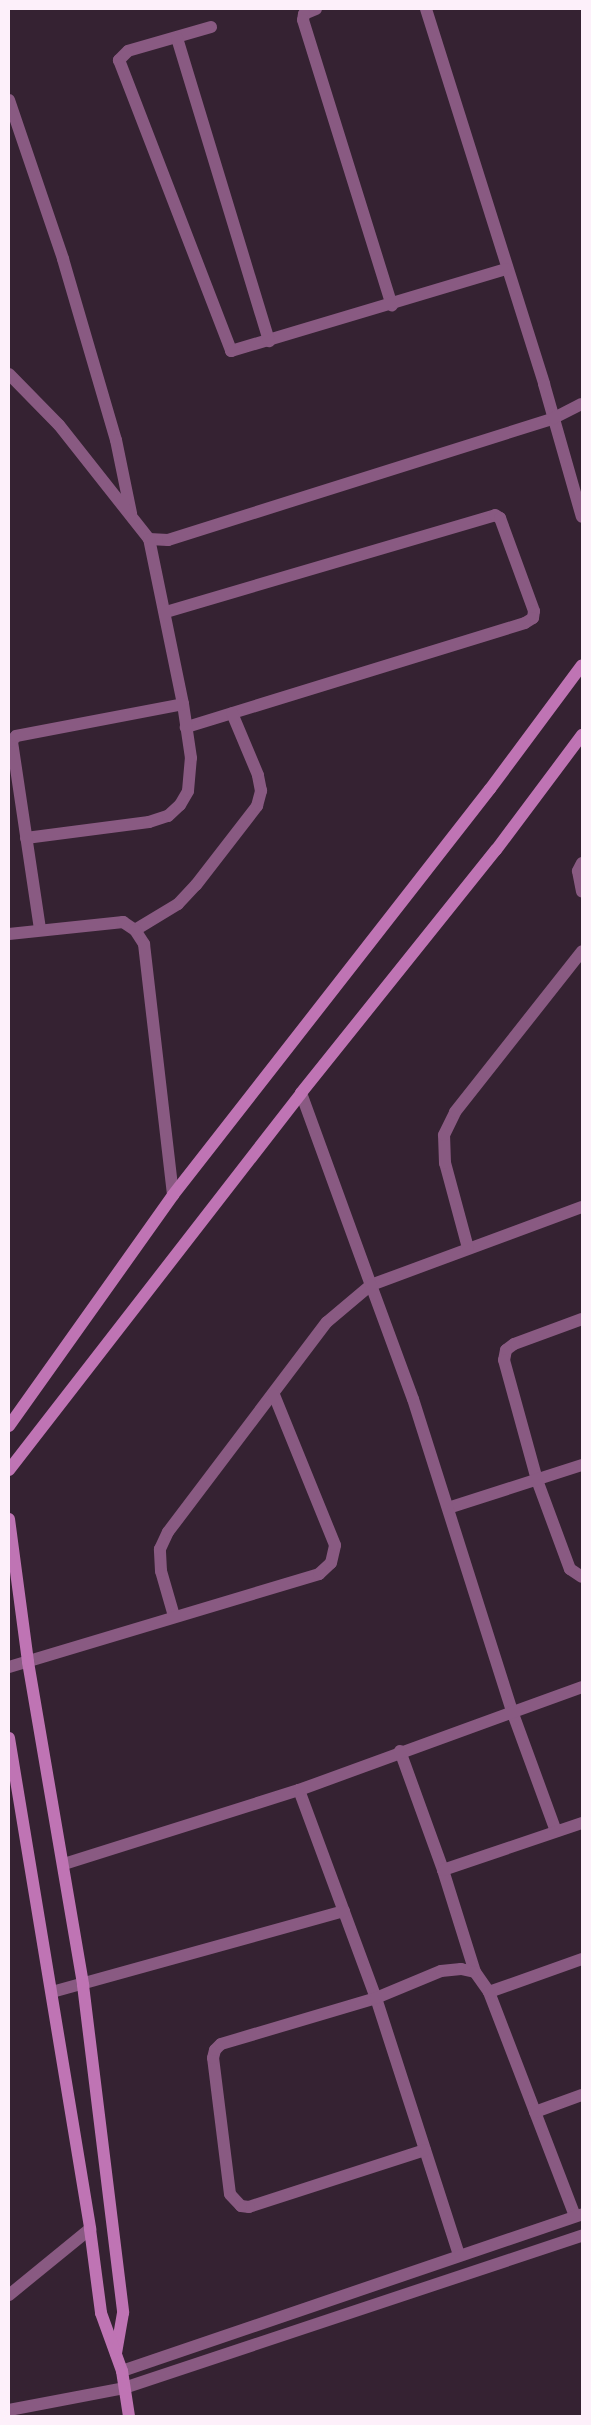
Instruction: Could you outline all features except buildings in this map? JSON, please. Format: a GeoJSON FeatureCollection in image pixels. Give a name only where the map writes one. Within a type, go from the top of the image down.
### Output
{"type":"FeatureCollection","features":[{"type":"Feature","properties":{"kind":"street"},"geometry":{"type":"LineString","coordinates":[[316,9],[304,14],[303,20],[392,305]]}},
{"type":"Feature","properties":{"kind":"street"},"geometry":{"type":"LineString","coordinates":[[426,9],[554,418],[582,517]]}},
{"type":"Feature","properties":{"kind":"street"},"geometry":{"type":"LineString","coordinates":[[211,27],[128,51],[120,60],[228,348],[235,352],[506,269]]}},
{"type":"Feature","properties":{"kind":"street"},"geometry":{"type":"LineString","coordinates":[[177,38],[269,341]]}},
{"type":"Feature","properties":{"kind":"street"},"geometry":{"type":"LineString","coordinates":[[9,100],[63,259],[116,440],[132,516]]}},
{"type":"Feature","properties":{"kind":"street"},"geometry":{"type":"LineString","coordinates":[[9,374],[59,425],[149,539],[166,612],[191,758],[188,791],[180,805],[168,816],[149,822],[26,838]]}},
{"type":"Feature","properties":{"kind":"street"},"geometry":{"type":"LineString","coordinates":[[149,539],[168,540],[554,418],[582,404]]}},
{"type":"Feature","properties":{"kind":"street"},"geometry":{"type":"LineString","coordinates":[[166,612],[487,515],[500,518],[534,612],[533,618],[186,727]]}},
{"type":"Feature","properties":{"kind":"street"},"geometry":{"type":"LineString","coordinates":[[9,1426],[173,1195],[472,813],[582,665]]}},
{"type":"Feature","properties":{"kind":"street"},"geometry":{"type":"LineString","coordinates":[[40,929],[11,746],[16,736],[183,704]]}},
{"type":"Feature","properties":{"kind":"street"},"geometry":{"type":"LineString","coordinates":[[135,930],[178,904],[196,885],[257,806],[261,791],[258,775],[232,713]]}},
{"type":"Feature","properties":{"kind":"street"},"geometry":{"type":"LineString","coordinates":[[9,1470],[301,1093],[496,850],[582,734]]}},
{"type":"Feature","properties":{"kind":"street"},"geometry":{"type":"LineString","coordinates":[[582,863],[578,871],[582,892]]}},
{"type":"Feature","properties":{"kind":"street"},"geometry":{"type":"LineString","coordinates":[[9,934],[40,929],[123,922],[135,930],[144,944],[173,1195]]}},
{"type":"Feature","properties":{"kind":"street"},"geometry":{"type":"LineString","coordinates":[[468,1248],[445,1163],[444,1136],[456,1112],[582,951]]}},
{"type":"Feature","properties":{"kind":"street"},"geometry":{"type":"LineString","coordinates":[[301,1093],[371,1285],[448,1508],[512,1710],[556,1831]]}},
{"type":"Feature","properties":{"kind":"street"},"geometry":{"type":"LineString","coordinates":[[174,1616],[161,1571],[160,1550],[168,1532],[274,1395],[327,1322],[371,1285],[582,1207]]}},
{"type":"Feature","properties":{"kind":"street"},"geometry":{"type":"LineString","coordinates":[[582,1319],[514,1344],[506,1350],[504,1360],[538,1480],[570,1568],[582,1577]]}},
{"type":"Feature","properties":{"kind":"street"},"geometry":{"type":"LineString","coordinates":[[9,1667],[319,1574],[332,1563],[335,1545],[274,1395]]}},
{"type":"Feature","properties":{"kind":"street"},"geometry":{"type":"LineString","coordinates":[[448,1508],[582,1465]]}},
{"type":"Feature","properties":{"kind":"street"},"geometry":{"type":"LineString","coordinates":[[9,1519],[28,1662],[64,1864],[83,1985],[123,2313],[116,2353]]}},
{"type":"Feature","properties":{"kind":"street"},"geometry":{"type":"LineString","coordinates":[[64,1864],[299,1790],[512,1710],[582,1687]]}},
{"type":"Feature","properties":{"kind":"street"},"geometry":{"type":"LineString","coordinates":[[9,1738],[90,2229],[101,2313],[122,2371],[129,2416]]}},
{"type":"Feature","properties":{"kind":"street"},"geometry":{"type":"LineString","coordinates":[[122,2371],[578,2215],[535,2112],[489,1992],[475,1972],[443,1870],[400,1751]]}},
{"type":"Feature","properties":{"kind":"street"},"geometry":{"type":"LineString","coordinates":[[299,1790],[376,1998],[459,2255]]}},
{"type":"Feature","properties":{"kind":"street"},"geometry":{"type":"LineString","coordinates":[[443,1870],[582,1822]]}},
{"type":"Feature","properties":{"kind":"street"},"geometry":{"type":"LineString","coordinates":[[52,1992],[344,1912]]}},
{"type":"Feature","properties":{"kind":"street"},"geometry":{"type":"LineString","coordinates":[[489,1992],[582,1959]]}},
{"type":"Feature","properties":{"kind":"street"},"geometry":{"type":"LineString","coordinates":[[425,2150],[249,2207],[234,2202],[230,2194],[213,2058],[215,2050],[221,2044],[376,1998],[441,1971],[461,1968],[475,1972]]}},
{"type":"Feature","properties":{"kind":"street"},"geometry":{"type":"LineString","coordinates":[[535,2112],[582,2095]]}},
{"type":"Feature","properties":{"kind":"street"},"geometry":{"type":"LineString","coordinates":[[9,2295],[90,2229]]}},
{"type":"Feature","properties":{"kind":"street"},"geometry":{"type":"LineString","coordinates":[[9,2410],[124,2388],[582,2236]]}}]}
